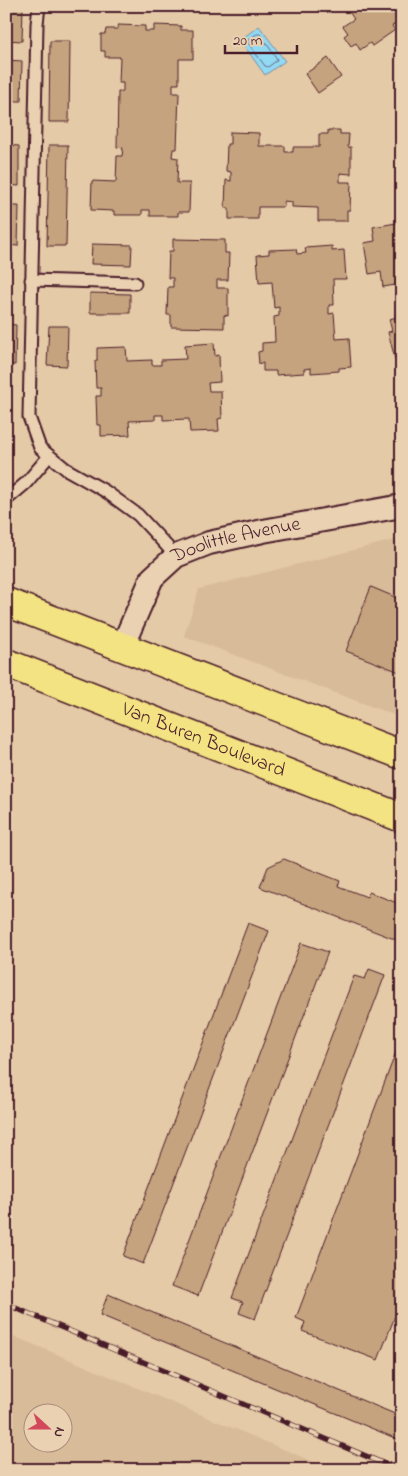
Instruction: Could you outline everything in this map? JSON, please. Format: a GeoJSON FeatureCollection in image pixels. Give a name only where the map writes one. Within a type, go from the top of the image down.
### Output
{"type":"FeatureCollection","features":[{"type":"Feature","properties":{"kind":"main road"},"geometry":{"type":"LineString","coordinates":[[6,602],[402,755]]}},
{"type":"Feature","properties":{"kind":"main road","name":"Van Buren Boulevard"},"geometry":{"type":"LineString","coordinates":[[6,663],[402,818]]}},
{"type":"Feature","properties":{"kind":"street","name":"Doolittle Avenue"},"geometry":{"type":"LineString","coordinates":[[122,647],[152,578],[176,556],[209,543],[227,539],[402,506]]}},
{"type":"Feature","properties":{"kind":"lane"},"geometry":{"type":"LineString","coordinates":[[39,6],[37,24],[29,417],[40,448],[66,469],[105,491],[138,515],[176,556]]}},
{"type":"Feature","properties":{"kind":"lane"},"geometry":{"type":"LineString","coordinates":[[31,280],[135,284]]}},
{"type":"Feature","properties":{"kind":"lane"},"geometry":{"type":"LineString","coordinates":[[6,500],[26,483],[49,456]]}},
{"type":"Feature","properties":{"kind":"shaded area"},"geometry":{"type":"Polygon","coordinates":[[[402,538],[402,718],[184,636],[199,589],[402,538]]]}},
{"type":"Feature","properties":{"kind":"shaded area"},"geometry":{"type":"Polygon","coordinates":[[[6,1333],[333,1470],[6,1470],[6,1333]]]}},
{"type":"Feature","properties":{"kind":"water"},"geometry":{"type":"Polygon","coordinates":[[[259,26],[285,61],[265,75],[240,40],[259,26]]]}},
{"type":"Feature","properties":{"kind":"building"},"geometry":{"type":"Polygon","coordinates":[[[6,6],[23,6],[22,41],[6,40],[6,6]]]}},
{"type":"Feature","properties":{"kind":"building"},"geometry":{"type":"Polygon","coordinates":[[[82,6],[113,6],[84,12],[82,6]]]}},
{"type":"Feature","properties":{"kind":"building"},"geometry":{"type":"Polygon","coordinates":[[[345,6],[402,6],[402,25],[399,22],[392,26],[395,30],[372,46],[370,43],[360,50],[356,43],[351,46],[344,36],[348,33],[343,26],[354,19],[345,6]]]}},
{"type":"Feature","properties":{"kind":"building"},"geometry":{"type":"Polygon","coordinates":[[[118,25],[145,26],[145,31],[154,31],[154,25],[181,26],[181,30],[193,30],[193,59],[179,59],[179,84],[173,84],[173,93],[179,93],[177,149],[173,149],[172,157],[178,158],[177,183],[190,183],[189,212],[178,212],[178,216],[150,216],[150,210],[142,210],[142,215],[114,215],[114,211],[91,210],[92,181],[116,182],[117,156],[122,156],[123,148],[117,147],[118,92],[123,92],[123,83],[119,83],[120,57],[105,57],[105,51],[101,51],[101,34],[105,34],[106,29],[118,29],[118,25]]]}},
{"type":"Feature","properties":{"kind":"building"},"geometry":{"type":"Polygon","coordinates":[[[50,41],[70,41],[69,122],[49,122],[50,41]]]}},
{"type":"Feature","properties":{"kind":"building"},"geometry":{"type":"Polygon","coordinates":[[[328,58],[341,77],[318,93],[305,74],[328,58]]]}},
{"type":"Feature","properties":{"kind":"building"},"geometry":{"type":"Polygon","coordinates":[[[6,60],[22,61],[21,101],[6,101],[6,60]]]}},
{"type":"Feature","properties":{"kind":"building"},"geometry":{"type":"Polygon","coordinates":[[[328,130],[340,130],[340,134],[349,134],[348,147],[351,147],[351,174],[340,173],[340,182],[351,182],[350,210],[347,210],[347,221],[318,221],[318,208],[292,207],[292,202],[284,201],[284,207],[258,207],[258,219],[229,219],[229,208],[225,208],[226,180],[231,181],[231,172],[226,171],[227,144],[230,144],[230,132],[259,133],[259,146],[285,146],[285,152],[293,152],[293,147],[319,147],[319,134],[328,134],[328,130]]]}},
{"type":"Feature","properties":{"kind":"building"},"geometry":{"type":"Polygon","coordinates":[[[6,145],[19,146],[19,186],[6,185],[6,145]]]}},
{"type":"Feature","properties":{"kind":"building"},"geometry":{"type":"Polygon","coordinates":[[[49,145],[68,145],[66,246],[47,246],[49,145]]]}},
{"type":"Feature","properties":{"kind":"building"},"geometry":{"type":"Polygon","coordinates":[[[6,206],[19,206],[18,246],[6,245],[6,206]]]}},
{"type":"Feature","properties":{"kind":"building"},"geometry":{"type":"Polygon","coordinates":[[[402,222],[402,284],[383,287],[381,272],[369,274],[364,243],[375,241],[373,227],[402,222]]]}},
{"type":"Feature","properties":{"kind":"building"},"geometry":{"type":"Polygon","coordinates":[[[173,239],[225,240],[225,253],[229,253],[228,280],[217,280],[217,288],[228,288],[228,316],[224,315],[224,328],[171,327],[171,315],[167,315],[168,287],[173,287],[173,278],[168,278],[169,251],[173,251],[173,239]]]}},
{"type":"Feature","properties":{"kind":"building"},"geometry":{"type":"Polygon","coordinates":[[[92,244],[132,245],[131,265],[91,264],[92,244]]]}},
{"type":"Feature","properties":{"kind":"building"},"geometry":{"type":"Polygon","coordinates":[[[332,246],[332,251],[344,250],[346,279],[333,279],[334,305],[329,305],[329,314],[334,313],[336,339],[349,338],[351,367],[339,368],[339,371],[311,373],[311,368],[304,369],[304,373],[276,375],[276,371],[263,371],[263,363],[259,364],[258,352],[262,351],[262,343],[275,342],[274,317],[279,316],[279,307],[274,308],[272,282],[259,283],[257,255],[269,254],[269,250],[296,249],[297,254],[306,253],[305,248],[332,246]]]}},
{"type":"Feature","properties":{"kind":"building"},"geometry":{"type":"Polygon","coordinates":[[[90,293],[130,294],[130,313],[90,313],[90,293]]]}},
{"type":"Feature","properties":{"kind":"building"},"geometry":{"type":"Polygon","coordinates":[[[402,312],[402,364],[400,357],[395,359],[388,332],[392,331],[389,319],[397,317],[396,313],[402,312]]]}},
{"type":"Feature","properties":{"kind":"building"},"geometry":{"type":"Polygon","coordinates":[[[6,324],[16,325],[15,365],[6,364],[6,324]]]}},
{"type":"Feature","properties":{"kind":"building"},"geometry":{"type":"Polygon","coordinates":[[[49,326],[68,326],[67,366],[47,365],[49,326]]]}},
{"type":"Feature","properties":{"kind":"building"},"geometry":{"type":"Polygon","coordinates":[[[214,343],[215,356],[219,355],[220,382],[208,383],[209,391],[221,391],[222,418],[218,419],[219,431],[190,432],[189,419],[163,420],[163,415],[155,415],[155,420],[129,421],[130,435],[101,436],[101,425],[97,425],[96,396],[101,396],[101,388],[96,388],[95,361],[97,361],[97,348],[126,347],[127,361],[152,360],[152,365],[161,365],[161,360],[186,359],[185,345],[214,343]]]}},
{"type":"Feature","properties":{"kind":"building"},"geometry":{"type":"Polygon","coordinates":[[[371,587],[402,600],[402,673],[346,651],[371,587]]]}},
{"type":"Feature","properties":{"kind":"building"},"geometry":{"type":"Polygon","coordinates":[[[284,859],[340,881],[338,886],[367,897],[369,892],[402,905],[402,942],[260,887],[268,867],[284,859]]]}},
{"type":"Feature","properties":{"kind":"building"},"geometry":{"type":"Polygon","coordinates":[[[248,923],[269,931],[143,1264],[123,1256],[248,923]]]}},
{"type":"Feature","properties":{"kind":"building"},"geometry":{"type":"Polygon","coordinates":[[[301,943],[328,952],[198,1296],[172,1286],[301,943]]]}},
{"type":"Feature","properties":{"kind":"building"},"geometry":{"type":"Polygon","coordinates":[[[369,969],[385,975],[255,1319],[239,1313],[243,1302],[232,1298],[354,976],[365,979],[369,969]]]}},
{"type":"Feature","properties":{"kind":"building"},"geometry":{"type":"Polygon","coordinates":[[[402,1036],[402,1298],[378,1360],[302,1331],[305,1322],[296,1318],[402,1036]]]}},
{"type":"Feature","properties":{"kind":"building"},"geometry":{"type":"Polygon","coordinates":[[[108,1294],[402,1417],[402,1441],[100,1315],[108,1294]]]}},
{"type":"Feature","properties":{"kind":"railway"},"geometry":{"type":"LineString","coordinates":[[6,1304],[399,1470]]}}]}
